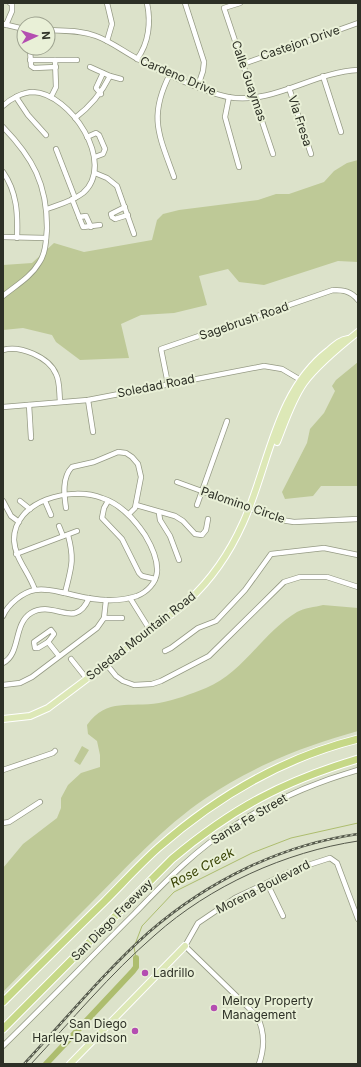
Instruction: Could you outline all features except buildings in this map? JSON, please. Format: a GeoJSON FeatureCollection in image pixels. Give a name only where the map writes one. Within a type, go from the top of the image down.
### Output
{"type":"FeatureCollection","features":[{"type":"Feature","properties":{"kind":"highway","name":"San Diego Freeway"},"geometry":{"type":"LineString","coordinates":[[3,1002],[157,849],[193,818],[224,797],[264,774],[312,754],[358,739]]}},
{"type":"Feature","properties":{"kind":"highway","name":"San Diego Freeway"},"geometry":{"type":"LineString","coordinates":[[3,1030],[172,859],[201,835],[234,812],[276,789],[316,772],[358,759]]}},
{"type":"Feature","properties":{"kind":"main road","name":"Soledad Mountain Road"},"geometry":{"type":"LineString","coordinates":[[3,719],[30,716],[48,708],[107,665],[188,601],[214,573],[235,541],[249,509],[290,396],[318,359],[343,340],[348,339],[358,332]]}},
{"type":"Feature","properties":{"kind":"main road","name":"Morena Boulevard"},"geometry":{"type":"LineString","coordinates":[[70,1064],[187,943]]}},
{"type":"Feature","properties":{"kind":"street"},"geometry":{"type":"LineString","coordinates":[[10,3],[12,4],[12,11],[5,24],[16,27]]}},
{"type":"Feature","properties":{"kind":"street"},"geometry":{"type":"LineString","coordinates":[[107,3],[112,24],[107,41]]}},
{"type":"Feature","properties":{"kind":"street"},"geometry":{"type":"LineString","coordinates":[[138,59],[144,47],[149,28],[147,3]]}},
{"type":"Feature","properties":{"kind":"street"},"geometry":{"type":"LineString","coordinates":[[185,3],[204,62],[203,71],[198,86]]}},
{"type":"Feature","properties":{"kind":"street","name":"Calle Guaymas"},"geometry":{"type":"LineString","coordinates":[[240,3],[224,8],[273,154]]}},
{"type":"Feature","properties":{"kind":"street","name":"Castejon Drive"},"geometry":{"type":"LineString","coordinates":[[243,64],[358,23]]}},
{"type":"Feature","properties":{"kind":"street","name":"Cardeno Drive"},"geometry":{"type":"LineString","coordinates":[[56,30],[83,32],[107,41],[138,59],[170,74],[229,97],[261,98],[323,76],[343,71],[358,70]]}},
{"type":"Feature","properties":{"kind":"street"},"geometry":{"type":"LineString","coordinates":[[30,56],[31,66],[34,68],[56,67]]}},
{"type":"Feature","properties":{"kind":"street"},"geometry":{"type":"LineString","coordinates":[[30,60],[77,60]]}},
{"type":"Feature","properties":{"kind":"street"},"geometry":{"type":"LineString","coordinates":[[51,97],[56,87],[55,60]]}},
{"type":"Feature","properties":{"kind":"street"},"geometry":{"type":"LineString","coordinates":[[90,67],[121,79]]}},
{"type":"Feature","properties":{"kind":"street"},"geometry":{"type":"LineString","coordinates":[[101,94],[96,88],[103,73]]}},
{"type":"Feature","properties":{"kind":"street"},"geometry":{"type":"LineString","coordinates":[[170,74],[160,97],[156,120],[159,136],[174,177]]}},
{"type":"Feature","properties":{"kind":"street"},"geometry":{"type":"LineString","coordinates":[[75,118],[87,109],[101,94],[110,76]]}},
{"type":"Feature","properties":{"kind":"street"},"geometry":{"type":"LineString","coordinates":[[323,76],[341,132]]}},
{"type":"Feature","properties":{"kind":"street","name":"Via Fresa"},"geometry":{"type":"LineString","coordinates":[[289,88],[311,154]]}},
{"type":"Feature","properties":{"kind":"street"},"geometry":{"type":"LineString","coordinates":[[3,106],[16,97],[32,92],[51,97],[75,118],[87,137],[95,157],[95,173],[87,188],[73,198],[47,209]]}},
{"type":"Feature","properties":{"kind":"street"},"geometry":{"type":"LineString","coordinates":[[16,97],[31,118],[46,135]]}},
{"type":"Feature","properties":{"kind":"street"},"geometry":{"type":"LineString","coordinates":[[229,97],[225,117],[239,167]]}},
{"type":"Feature","properties":{"kind":"street"},"geometry":{"type":"LineString","coordinates":[[3,127],[26,152],[32,163],[42,186],[47,209],[44,253],[34,270],[3,296]]}},
{"type":"Feature","properties":{"kind":"street"},"geometry":{"type":"LineString","coordinates":[[87,137],[96,133],[99,135],[105,149],[103,154],[95,157]]}},
{"type":"Feature","properties":{"kind":"street"},"geometry":{"type":"LineString","coordinates":[[56,148],[83,227],[100,225]]}},
{"type":"Feature","properties":{"kind":"street"},"geometry":{"type":"LineString","coordinates":[[3,172],[12,190],[16,206],[17,238]]}},
{"type":"Feature","properties":{"kind":"street"},"geometry":{"type":"LineString","coordinates":[[95,173],[107,178],[117,186],[126,207],[134,234]]}},
{"type":"Feature","properties":{"kind":"street"},"geometry":{"type":"LineString","coordinates":[[126,207],[111,214],[115,219],[128,215]]}},
{"type":"Feature","properties":{"kind":"street"},"geometry":{"type":"LineString","coordinates":[[79,217],[86,216],[91,227]]}},
{"type":"Feature","properties":{"kind":"street"},"geometry":{"type":"LineString","coordinates":[[3,237],[46,238]]}},
{"type":"Feature","properties":{"kind":"street","name":"Sagebrush Road"},"geometry":{"type":"LineString","coordinates":[[168,384],[162,349],[333,290],[349,292],[358,300]]}},
{"type":"Feature","properties":{"kind":"street"},"geometry":{"type":"LineString","coordinates":[[3,350],[20,348],[48,363],[58,379],[60,402]]}},
{"type":"Feature","properties":{"kind":"street","name":"Soledad Road"},"geometry":{"type":"LineString","coordinates":[[3,407],[88,400],[264,366],[282,369],[302,381]]}},
{"type":"Feature","properties":{"kind":"street"},"geometry":{"type":"LineString","coordinates":[[88,400],[93,432]]}},
{"type":"Feature","properties":{"kind":"street"},"geometry":{"type":"LineString","coordinates":[[29,405],[31,438]]}},
{"type":"Feature","properties":{"kind":"street"},"geometry":{"type":"LineString","coordinates":[[197,505],[227,421]]}},
{"type":"Feature","properties":{"kind":"street"},"geometry":{"type":"LineString","coordinates":[[66,508],[64,494],[67,476],[72,467],[94,462],[114,453],[126,453],[136,461],[140,470],[136,505],[129,514]]}},
{"type":"Feature","properties":{"kind":"street","name":"Palomino Circle"},"geometry":{"type":"LineString","coordinates":[[176,482],[281,520],[294,522],[358,519]]}},
{"type":"Feature","properties":{"kind":"street"},"geometry":{"type":"LineString","coordinates":[[4,612],[18,598],[35,590],[52,590],[106,600],[130,598],[145,592],[155,579],[156,564],[152,548],[142,530],[129,514],[108,501],[87,494],[64,494],[44,501],[30,509],[19,522],[15,536],[16,554],[30,577],[35,590]]}},
{"type":"Feature","properties":{"kind":"street"},"geometry":{"type":"LineString","coordinates":[[3,501],[9,513],[19,522]]}},
{"type":"Feature","properties":{"kind":"street"},"geometry":{"type":"LineString","coordinates":[[20,501],[30,509]]}},
{"type":"Feature","properties":{"kind":"street"},"geometry":{"type":"LineString","coordinates":[[44,501],[51,515]]}},
{"type":"Feature","properties":{"kind":"street"},"geometry":{"type":"LineString","coordinates":[[108,501],[104,508],[102,518],[122,539],[139,573],[142,576],[155,579]]}},
{"type":"Feature","properties":{"kind":"street"},"geometry":{"type":"LineString","coordinates":[[136,505],[159,513],[175,516],[183,521],[192,532],[198,535],[205,532],[208,519]]}},
{"type":"Feature","properties":{"kind":"street"},"geometry":{"type":"LineString","coordinates":[[159,513],[160,520],[170,536],[179,560]]}},
{"type":"Feature","properties":{"kind":"street"},"geometry":{"type":"LineString","coordinates":[[59,526],[72,552],[73,563],[65,593]]}},
{"type":"Feature","properties":{"kind":"street"},"geometry":{"type":"LineString","coordinates":[[16,554],[77,531]]}},
{"type":"Feature","properties":{"kind":"street"},"geometry":{"type":"LineString","coordinates":[[165,651],[198,628],[216,621],[245,590],[270,554],[324,548],[358,555]]}},
{"type":"Feature","properties":{"kind":"street"},"geometry":{"type":"LineString","coordinates":[[107,665],[116,676],[123,681],[134,685],[156,683],[187,669],[209,656],[284,582],[300,577],[327,577],[358,587]]}},
{"type":"Feature","properties":{"kind":"street"},"geometry":{"type":"LineString","coordinates":[[3,662],[11,656],[19,627],[27,616],[37,610],[45,609],[77,614],[83,610],[89,598]]}},
{"type":"Feature","properties":{"kind":"street"},"geometry":{"type":"LineString","coordinates":[[130,598],[150,630]]}},
{"type":"Feature","properties":{"kind":"street"},"geometry":{"type":"LineString","coordinates":[[3,685],[20,683],[32,677],[97,628],[104,618],[106,600]]}},
{"type":"Feature","properties":{"kind":"street"},"geometry":{"type":"LineString","coordinates":[[104,618],[122,618]]}},
{"type":"Feature","properties":{"kind":"street"},"geometry":{"type":"LineString","coordinates":[[51,630],[54,634],[48,642],[38,648],[33,644],[51,630]]}},
{"type":"Feature","properties":{"kind":"street"},"geometry":{"type":"LineString","coordinates":[[48,642],[59,656]]}},
{"type":"Feature","properties":{"kind":"street"},"geometry":{"type":"LineString","coordinates":[[71,659],[87,679]]}},
{"type":"Feature","properties":{"kind":"street"},"geometry":{"type":"LineString","coordinates":[[3,770],[55,751]]}},
{"type":"Feature","properties":{"kind":"street","name":"Santa Fe Street"},"geometry":{"type":"LineString","coordinates":[[3,1046],[162,886],[204,847],[231,827],[280,798],[320,782],[358,770]]}},
{"type":"Feature","properties":{"kind":"street"},"geometry":{"type":"LineString","coordinates":[[3,823],[8,822],[40,802]]}},
{"type":"Feature","properties":{"kind":"street","name":"Morena Boulevard"},"geometry":{"type":"LineString","coordinates":[[187,943],[198,923],[209,914],[235,898],[311,862],[330,858],[337,863],[358,919]]}},
{"type":"Feature","properties":{"kind":"street"},"geometry":{"type":"LineString","coordinates":[[267,883],[283,916]]}},
{"type":"Feature","properties":{"kind":"street"},"geometry":{"type":"LineString","coordinates":[[187,943],[206,966],[257,1016],[263,1030],[264,1045],[260,1064]]}},
{"type":"Feature","properties":{"kind":"green space"},"geometry":{"type":"Polygon","coordinates":[[[358,160],[358,262],[338,261],[264,285],[239,282],[228,269],[199,276],[207,305],[174,313],[141,315],[121,324],[129,358],[80,360],[56,342],[52,335],[23,328],[3,330],[3,265],[32,263],[54,243],[84,252],[152,240],[157,220],[163,214],[179,210],[258,200],[276,194],[289,194],[324,182],[334,171],[347,163],[358,160]]]}},
{"type":"Feature","properties":{"kind":"green space"},"geometry":{"type":"Polygon","coordinates":[[[358,362],[358,486],[321,486],[313,496],[285,499],[282,492],[307,443],[310,429],[324,413],[335,391],[332,386],[336,380],[358,362]]]}},
{"type":"Feature","properties":{"kind":"green space"},"geometry":{"type":"Polygon","coordinates":[[[323,605],[358,608],[358,731],[318,743],[279,758],[242,776],[190,809],[146,848],[3,992],[3,868],[23,844],[57,818],[61,808],[61,798],[68,785],[81,773],[100,767],[100,755],[97,741],[88,734],[87,725],[103,710],[111,707],[120,705],[159,703],[177,699],[206,688],[231,673],[273,631],[297,612],[323,605]]]}},
{"type":"Feature","properties":{"kind":"green space"},"geometry":{"type":"Polygon","coordinates":[[[82,746],[89,750],[80,765],[74,761],[82,746]]]}},
{"type":"Feature","properties":{"kind":"waterway","name":"Rose Creek"},"geometry":{"type":"LineString","coordinates":[[136,958],[134,947],[142,926],[174,892],[252,853],[291,838],[358,823]]}},
{"type":"Feature","properties":{"kind":"waterway","name":"Rose Creek"},"geometry":{"type":"LineString","coordinates":[[46,1064],[133,971],[136,967],[136,958]]}},
{"type":"Feature","properties":{"kind":"tram line"},"geometry":{"type":"LineString","coordinates":[[31,1064],[138,950],[177,917],[200,901],[224,887],[276,863],[303,853],[358,841]]}},
{"type":"Feature","properties":{"kind":"railway"},"geometry":{"type":"LineString","coordinates":[[24,1064],[132,947],[172,914],[196,897],[221,881],[274,856],[329,839],[358,834]]}},
{"type":"Feature","properties":{"kind":"place","name":"Ladrillo"},"geometry":{"type":"Point","coordinates":[145,973]}},
{"type":"Feature","properties":{"kind":"place","name":"Melroy Property Management"},"geometry":{"type":"Point","coordinates":[214,1008]}},
{"type":"Feature","properties":{"kind":"place","name":"San Diego Harley-Davidson"},"geometry":{"type":"Point","coordinates":[135,1031]}}]}
